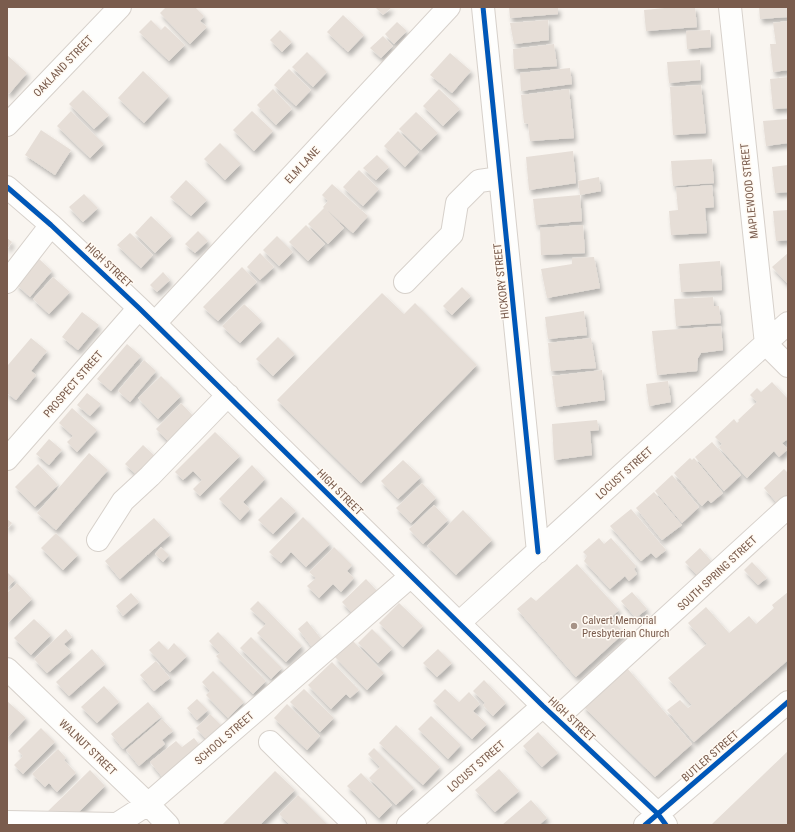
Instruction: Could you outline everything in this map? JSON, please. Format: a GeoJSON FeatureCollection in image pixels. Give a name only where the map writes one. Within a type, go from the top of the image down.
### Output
{"type":"FeatureCollection","features":[{"type":"Feature","properties":{"kind":"street","name":"OAKLAND STREET"},"geometry":{"type":"LineString","coordinates":[[7,124],[120,7]]}},
{"type":"Feature","properties":{"kind":"street","name":"ELM LANE"},"geometry":{"type":"LineString","coordinates":[[155,323],[449,7]]}},
{"type":"Feature","properties":{"kind":"street","name":"HICKORY STREET"},"geometry":{"type":"LineString","coordinates":[[483,7],[538,552]]}},
{"type":"Feature","properties":{"kind":"street","name":"MAPLEWOOD STREET"},"geometry":{"type":"LineString","coordinates":[[730,7],[766,344]]}},
{"type":"Feature","properties":{"kind":"street"},"geometry":{"type":"LineString","coordinates":[[405,282],[452,234],[456,203],[480,180],[500,178]]}},
{"type":"Feature","properties":{"kind":"street","name":"HIGH STREET"},"geometry":{"type":"LineString","coordinates":[[7,187],[51,225],[140,308],[550,712],[656,821]]}},
{"type":"Feature","properties":{"kind":"street"},"geometry":{"type":"LineString","coordinates":[[7,282],[51,225]]}},
{"type":"Feature","properties":{"kind":"street","name":"PROSPECT STREET"},"geometry":{"type":"LineString","coordinates":[[7,459],[140,308]]}},
{"type":"Feature","properties":{"kind":"street","name":"LOCUST STREET"},"geometry":{"type":"LineString","coordinates":[[459,623],[788,323]]}},
{"type":"Feature","properties":{"kind":"street"},"geometry":{"type":"LineString","coordinates":[[766,344],[788,366]]}},
{"type":"Feature","properties":{"kind":"street"},"geometry":{"type":"LineString","coordinates":[[98,540],[123,501],[150,476],[228,395]]}},
{"type":"Feature","properties":{"kind":"street","name":"SOUTH SPRING STREET"},"geometry":{"type":"LineString","coordinates":[[550,712],[788,508]]}},
{"type":"Feature","properties":{"kind":"street","name":"SCHOOL STREET"},"geometry":{"type":"LineString","coordinates":[[7,822],[117,824],[148,804],[411,576]]}},
{"type":"Feature","properties":{"kind":"street","name":"WALNUT STREET"},"geometry":{"type":"LineString","coordinates":[[7,669],[168,825]]}},
{"type":"Feature","properties":{"kind":"street","name":"BUTLER STREET"},"geometry":{"type":"LineString","coordinates":[[656,821],[788,702]]}},
{"type":"Feature","properties":{"kind":"street","name":"LOCUST STREET"},"geometry":{"type":"LineString","coordinates":[[408,825],[550,712]]}},
{"type":"Feature","properties":{"kind":"street"},"geometry":{"type":"LineString","coordinates":[[270,742],[355,825]]}},
{"type":"Feature","properties":{"kind":"building"},"geometry":{"type":"Polygon","coordinates":[[[166,7],[195,7],[204,16],[200,21],[207,27],[190,44],[160,13],[166,7]]]}},
{"type":"Feature","properties":{"kind":"building"},"geometry":{"type":"Polygon","coordinates":[[[375,7],[392,7],[383,15],[375,7]]]}},
{"type":"Feature","properties":{"kind":"building"},"geometry":{"type":"Polygon","coordinates":[[[509,7],[558,7],[558,14],[510,18],[509,7]]]}},
{"type":"Feature","properties":{"kind":"building"},"geometry":{"type":"Polygon","coordinates":[[[695,7],[697,27],[646,31],[644,10],[695,7]]]}},
{"type":"Feature","properties":{"kind":"building"},"geometry":{"type":"Polygon","coordinates":[[[759,7],[788,7],[788,17],[760,19],[759,7]]]}},
{"type":"Feature","properties":{"kind":"building"},"geometry":{"type":"Polygon","coordinates":[[[343,15],[364,35],[348,52],[327,32],[343,15]]]}},
{"type":"Feature","properties":{"kind":"building"},"geometry":{"type":"Polygon","coordinates":[[[151,20],[161,30],[165,26],[185,45],[169,61],[139,32],[151,20]]]}},
{"type":"Feature","properties":{"kind":"building"},"geometry":{"type":"Polygon","coordinates":[[[548,20],[549,40],[514,44],[510,23],[548,20]]]}},
{"type":"Feature","properties":{"kind":"building"},"geometry":{"type":"Polygon","coordinates":[[[788,21],[788,70],[773,72],[770,44],[776,44],[773,23],[788,21]]]}},
{"type":"Feature","properties":{"kind":"building"},"geometry":{"type":"Polygon","coordinates":[[[397,22],[407,31],[394,44],[385,34],[397,22]]]}},
{"type":"Feature","properties":{"kind":"building"},"geometry":{"type":"Polygon","coordinates":[[[280,30],[292,42],[282,52],[270,40],[280,30]]]}},
{"type":"Feature","properties":{"kind":"building"},"geometry":{"type":"Polygon","coordinates":[[[710,30],[711,47],[687,49],[686,31],[710,30]]]}},
{"type":"Feature","properties":{"kind":"building"},"geometry":{"type":"Polygon","coordinates":[[[383,36],[393,46],[381,58],[370,48],[383,36]]]}},
{"type":"Feature","properties":{"kind":"building"},"geometry":{"type":"Polygon","coordinates":[[[554,44],[557,66],[514,69],[513,49],[554,44]]]}},
{"type":"Feature","properties":{"kind":"building"},"geometry":{"type":"Polygon","coordinates":[[[307,52],[327,72],[313,87],[292,67],[307,52]]]}},
{"type":"Feature","properties":{"kind":"building"},"geometry":{"type":"Polygon","coordinates":[[[450,53],[471,71],[452,93],[430,75],[450,53]]]}},
{"type":"Feature","properties":{"kind":"building"},"geometry":{"type":"Polygon","coordinates":[[[7,55],[27,73],[9,94],[7,92],[7,55]]]}},
{"type":"Feature","properties":{"kind":"building"},"geometry":{"type":"Polygon","coordinates":[[[700,60],[701,80],[669,83],[667,62],[700,60]]]}},
{"type":"Feature","properties":{"kind":"building"},"geometry":{"type":"Polygon","coordinates":[[[570,68],[572,84],[521,91],[520,73],[570,68]]]}},
{"type":"Feature","properties":{"kind":"building"},"geometry":{"type":"Polygon","coordinates":[[[289,69],[311,90],[296,106],[274,85],[289,69]]]}},
{"type":"Feature","properties":{"kind":"building"},"geometry":{"type":"Polygon","coordinates":[[[143,71],[169,96],[144,123],[118,98],[143,71]]]}},
{"type":"Feature","properties":{"kind":"building"},"geometry":{"type":"Polygon","coordinates":[[[788,77],[788,108],[773,109],[770,79],[788,77]]]}},
{"type":"Feature","properties":{"kind":"building"},"geometry":{"type":"Polygon","coordinates":[[[701,85],[706,133],[673,135],[670,87],[701,85]]]}},
{"type":"Feature","properties":{"kind":"building"},"geometry":{"type":"Polygon","coordinates":[[[273,89],[292,109],[276,125],[257,105],[273,89]]]}},
{"type":"Feature","properties":{"kind":"building"},"geometry":{"type":"Polygon","coordinates":[[[439,89],[460,109],[443,126],[423,106],[439,89]]]}},
{"type":"Feature","properties":{"kind":"building"},"geometry":{"type":"Polygon","coordinates":[[[569,89],[574,138],[530,141],[528,124],[524,123],[521,95],[569,89]]]}},
{"type":"Feature","properties":{"kind":"building"},"geometry":{"type":"Polygon","coordinates":[[[83,90],[109,115],[94,129],[69,104],[83,90]]]}},
{"type":"Feature","properties":{"kind":"building"},"geometry":{"type":"Polygon","coordinates":[[[71,111],[104,144],[90,158],[57,126],[71,111]]]}},
{"type":"Feature","properties":{"kind":"building"},"geometry":{"type":"Polygon","coordinates":[[[252,111],[273,131],[254,151],[233,130],[252,111]]]}},
{"type":"Feature","properties":{"kind":"building"},"geometry":{"type":"Polygon","coordinates":[[[416,112],[438,133],[421,150],[399,129],[416,112]]]}},
{"type":"Feature","properties":{"kind":"building"},"geometry":{"type":"Polygon","coordinates":[[[788,119],[788,143],[766,146],[763,121],[788,119]]]}},
{"type":"Feature","properties":{"kind":"building"},"geometry":{"type":"Polygon","coordinates":[[[41,130],[71,150],[55,175],[25,155],[41,130]]]}},
{"type":"Feature","properties":{"kind":"building"},"geometry":{"type":"Polygon","coordinates":[[[398,131],[419,152],[405,167],[384,146],[398,131]]]}},
{"type":"Feature","properties":{"kind":"building"},"geometry":{"type":"Polygon","coordinates":[[[220,143],[241,164],[225,180],[204,159],[220,143]]]}},
{"type":"Feature","properties":{"kind":"building"},"geometry":{"type":"Polygon","coordinates":[[[573,151],[576,183],[529,190],[526,157],[573,151]]]}},
{"type":"Feature","properties":{"kind":"building"},"geometry":{"type":"Polygon","coordinates":[[[377,155],[389,167],[376,180],[363,168],[377,155]]]}},
{"type":"Feature","properties":{"kind":"building"},"geometry":{"type":"Polygon","coordinates":[[[712,159],[714,183],[673,186],[671,161],[712,159]]]}},
{"type":"Feature","properties":{"kind":"building"},"geometry":{"type":"Polygon","coordinates":[[[788,165],[788,192],[775,193],[772,167],[788,165]]]}},
{"type":"Feature","properties":{"kind":"building"},"geometry":{"type":"Polygon","coordinates":[[[359,170],[379,189],[363,206],[343,187],[359,170]]]}},
{"type":"Feature","properties":{"kind":"building"},"geometry":{"type":"Polygon","coordinates":[[[599,177],[601,191],[580,195],[578,181],[599,177]]]}},
{"type":"Feature","properties":{"kind":"building"},"geometry":{"type":"Polygon","coordinates":[[[186,180],[207,200],[191,216],[170,197],[186,180]]]}},
{"type":"Feature","properties":{"kind":"building"},"geometry":{"type":"Polygon","coordinates":[[[332,184],[368,216],[353,233],[326,209],[344,228],[328,244],[308,224],[324,208],[323,207],[328,201],[322,195],[332,184]]]}},
{"type":"Feature","properties":{"kind":"building"},"geometry":{"type":"Polygon","coordinates":[[[712,185],[714,207],[705,208],[707,233],[671,235],[669,211],[678,210],[676,188],[712,185]]]}},
{"type":"Feature","properties":{"kind":"building"},"geometry":{"type":"Polygon","coordinates":[[[84,194],[98,208],[83,222],[69,207],[84,194]]]}},
{"type":"Feature","properties":{"kind":"building"},"geometry":{"type":"Polygon","coordinates":[[[580,195],[582,221],[536,225],[533,199],[580,195]]]}},
{"type":"Feature","properties":{"kind":"building"},"geometry":{"type":"Polygon","coordinates":[[[788,210],[788,240],[776,241],[773,211],[788,210]]]}},
{"type":"Feature","properties":{"kind":"building"},"geometry":{"type":"Polygon","coordinates":[[[151,216],[172,236],[155,253],[135,233],[151,216]]]}},
{"type":"Feature","properties":{"kind":"building"},"geometry":{"type":"Polygon","coordinates":[[[306,225],[325,244],[308,261],[289,242],[306,225]]]}},
{"type":"Feature","properties":{"kind":"building"},"geometry":{"type":"Polygon","coordinates":[[[583,225],[585,253],[541,255],[540,228],[583,225]]]}},
{"type":"Feature","properties":{"kind":"building"},"geometry":{"type":"Polygon","coordinates":[[[198,231],[208,241],[195,253],[185,244],[198,231]]]}},
{"type":"Feature","properties":{"kind":"building"},"geometry":{"type":"Polygon","coordinates":[[[130,233],[153,255],[141,268],[117,245],[130,233]]]}},
{"type":"Feature","properties":{"kind":"building"},"geometry":{"type":"Polygon","coordinates":[[[277,236],[293,252],[279,266],[263,250],[277,236]]]}},
{"type":"Feature","properties":{"kind":"building"},"geometry":{"type":"Polygon","coordinates":[[[7,238],[12,242],[7,249],[7,238]]]}},
{"type":"Feature","properties":{"kind":"building"},"geometry":{"type":"Polygon","coordinates":[[[260,253],[274,267],[260,280],[247,267],[260,253]]]}},
{"type":"Feature","properties":{"kind":"building"},"geometry":{"type":"Polygon","coordinates":[[[788,253],[788,284],[772,267],[788,253]]]}},
{"type":"Feature","properties":{"kind":"building"},"geometry":{"type":"Polygon","coordinates":[[[594,257],[600,288],[547,298],[541,269],[572,264],[572,258],[594,257]]]}},
{"type":"Feature","properties":{"kind":"building"},"geometry":{"type":"Polygon","coordinates":[[[38,258],[52,271],[30,297],[16,284],[38,258]]]}},
{"type":"Feature","properties":{"kind":"building"},"geometry":{"type":"Polygon","coordinates":[[[720,261],[722,290],[681,292],[679,264],[720,261]]]}},
{"type":"Feature","properties":{"kind":"building"},"geometry":{"type":"Polygon","coordinates":[[[242,267],[257,282],[218,321],[203,307],[242,267]]]}},
{"type":"Feature","properties":{"kind":"building"},"geometry":{"type":"Polygon","coordinates":[[[163,272],[170,280],[157,292],[150,285],[163,272]]]}},
{"type":"Feature","properties":{"kind":"building"},"geometry":{"type":"Polygon","coordinates":[[[53,277],[70,292],[49,314],[33,299],[53,277]]]}},
{"type":"Feature","properties":{"kind":"building"},"geometry":{"type":"Polygon","coordinates":[[[462,287],[471,296],[452,315],[443,306],[462,287]]]}},
{"type":"Feature","properties":{"kind":"building"},"geometry":{"type":"Polygon","coordinates":[[[382,293],[404,314],[415,303],[477,365],[361,483],[277,400],[382,293]]]}},
{"type":"Feature","properties":{"kind":"building"},"geometry":{"type":"Polygon","coordinates":[[[713,297],[714,306],[719,306],[721,323],[676,326],[674,299],[713,297]]]}},
{"type":"Feature","properties":{"kind":"building"},"geometry":{"type":"Polygon","coordinates":[[[244,304],[262,321],[240,343],[222,326],[244,304]]]}},
{"type":"Feature","properties":{"kind":"building"},"geometry":{"type":"Polygon","coordinates":[[[584,311],[587,335],[548,339],[545,317],[584,311]]]}},
{"type":"Feature","properties":{"kind":"building"},"geometry":{"type":"Polygon","coordinates":[[[82,312],[99,325],[78,350],[62,337],[82,312]]]}},
{"type":"Feature","properties":{"kind":"building"},"geometry":{"type":"Polygon","coordinates":[[[721,326],[723,350],[701,353],[698,358],[697,371],[657,375],[652,331],[721,326]]]}},
{"type":"Feature","properties":{"kind":"building"},"geometry":{"type":"Polygon","coordinates":[[[278,337],[295,354],[273,376],[256,359],[278,337]]]}},
{"type":"Feature","properties":{"kind":"building"},"geometry":{"type":"Polygon","coordinates":[[[31,338],[47,351],[31,371],[36,375],[16,400],[7,393],[7,364],[8,365],[31,338]]]}},
{"type":"Feature","properties":{"kind":"building"},"geometry":{"type":"Polygon","coordinates":[[[591,338],[596,368],[551,371],[548,343],[591,338]]]}},
{"type":"Feature","properties":{"kind":"building"},"geometry":{"type":"Polygon","coordinates":[[[127,344],[141,356],[111,391],[97,379],[127,344]]]}},
{"type":"Feature","properties":{"kind":"building"},"geometry":{"type":"Polygon","coordinates":[[[144,360],[156,371],[130,402],[118,391],[144,360]]]}},
{"type":"Feature","properties":{"kind":"building"},"geometry":{"type":"Polygon","coordinates":[[[602,370],[605,400],[556,407],[552,376],[602,370]]]}},
{"type":"Feature","properties":{"kind":"building"},"geometry":{"type":"Polygon","coordinates":[[[161,376],[181,396],[158,419],[138,398],[161,376]]]}},
{"type":"Feature","properties":{"kind":"building"},"geometry":{"type":"Polygon","coordinates":[[[668,381],[671,402],[649,406],[646,384],[668,381]]]}},
{"type":"Feature","properties":{"kind":"building"},"geometry":{"type":"Polygon","coordinates":[[[772,382],[788,399],[788,439],[782,443],[788,449],[779,457],[774,451],[747,478],[719,447],[722,444],[715,437],[734,419],[737,423],[739,421],[738,420],[757,402],[750,395],[757,388],[761,392],[772,382]]]}},
{"type":"Feature","properties":{"kind":"building"},"geometry":{"type":"Polygon","coordinates":[[[87,393],[101,404],[90,416],[77,405],[87,393]]]}},
{"type":"Feature","properties":{"kind":"building"},"geometry":{"type":"Polygon","coordinates":[[[181,403],[196,419],[171,444],[156,429],[181,403]]]}},
{"type":"Feature","properties":{"kind":"building"},"geometry":{"type":"Polygon","coordinates":[[[72,408],[97,430],[77,452],[67,442],[73,436],[59,423],[72,408]]]}},
{"type":"Feature","properties":{"kind":"building"},"geometry":{"type":"Polygon","coordinates":[[[597,420],[599,430],[590,431],[592,455],[554,460],[552,424],[597,420]]]}},
{"type":"Feature","properties":{"kind":"building"},"geometry":{"type":"Polygon","coordinates":[[[215,432],[240,456],[200,496],[193,489],[202,480],[193,471],[183,480],[175,472],[215,432]]]}},
{"type":"Feature","properties":{"kind":"building"},"geometry":{"type":"Polygon","coordinates":[[[49,439],[62,450],[49,465],[36,454],[49,439]]]}},
{"type":"Feature","properties":{"kind":"building"},"geometry":{"type":"Polygon","coordinates":[[[712,442],[741,475],[724,491],[695,457],[712,442]]]}},
{"type":"Feature","properties":{"kind":"building"},"geometry":{"type":"Polygon","coordinates":[[[143,445],[158,459],[140,478],[125,464],[143,445]]]}},
{"type":"Feature","properties":{"kind":"building"},"geometry":{"type":"Polygon","coordinates":[[[89,453],[108,470],[56,530],[37,513],[89,453]]]}},
{"type":"Feature","properties":{"kind":"building"},"geometry":{"type":"Polygon","coordinates":[[[690,458],[692,460],[694,458],[723,493],[711,503],[708,500],[702,506],[674,473],[690,458]]]}},
{"type":"Feature","properties":{"kind":"building"},"geometry":{"type":"Polygon","coordinates":[[[403,460],[421,477],[398,499],[381,481],[403,460]]]}},
{"type":"Feature","properties":{"kind":"building"},"geometry":{"type":"Polygon","coordinates":[[[38,464],[58,485],[35,507],[15,487],[38,464]]]}},
{"type":"Feature","properties":{"kind":"building"},"geometry":{"type":"Polygon","coordinates":[[[252,465],[265,479],[243,502],[250,509],[240,520],[219,499],[252,465]]]}},
{"type":"Feature","properties":{"kind":"building"},"geometry":{"type":"Polygon","coordinates":[[[784,469],[788,473],[788,495],[778,504],[764,488],[784,469]]]}},
{"type":"Feature","properties":{"kind":"building"},"geometry":{"type":"Polygon","coordinates":[[[672,475],[699,507],[682,523],[655,491],[672,475]]]}},
{"type":"Feature","properties":{"kind":"building"},"geometry":{"type":"Polygon","coordinates":[[[422,483],[436,498],[411,523],[396,508],[422,483]]]}},
{"type":"Feature","properties":{"kind":"building"},"geometry":{"type":"Polygon","coordinates":[[[654,492],[682,525],[662,540],[636,508],[654,492]]]}},
{"type":"Feature","properties":{"kind":"building"},"geometry":{"type":"Polygon","coordinates":[[[281,497],[296,511],[273,534],[258,520],[281,497]]]}},
{"type":"Feature","properties":{"kind":"building"},"geometry":{"type":"Polygon","coordinates":[[[434,505],[448,520],[423,544],[409,529],[434,505]]]}},
{"type":"Feature","properties":{"kind":"building"},"geometry":{"type":"Polygon","coordinates":[[[631,509],[666,550],[656,558],[651,553],[641,561],[610,526],[631,509]]]}},
{"type":"Feature","properties":{"kind":"building"},"geometry":{"type":"Polygon","coordinates":[[[463,510],[492,540],[456,575],[427,546],[463,510]]]}},
{"type":"Feature","properties":{"kind":"building"},"geometry":{"type":"Polygon","coordinates":[[[303,517],[330,544],[306,567],[291,552],[281,563],[269,552],[303,517]]]}},
{"type":"Feature","properties":{"kind":"building"},"geometry":{"type":"Polygon","coordinates":[[[154,518],[170,535],[120,579],[105,561],[154,518]]]}},
{"type":"Feature","properties":{"kind":"building"},"geometry":{"type":"Polygon","coordinates":[[[7,519],[12,523],[7,529],[7,519]]]}},
{"type":"Feature","properties":{"kind":"building"},"geometry":{"type":"Polygon","coordinates":[[[56,533],[78,555],[63,570],[41,548],[56,533]]]}},
{"type":"Feature","properties":{"kind":"building"},"geometry":{"type":"Polygon","coordinates":[[[599,538],[604,544],[611,538],[636,566],[634,569],[637,574],[629,581],[625,576],[610,589],[584,561],[587,556],[583,552],[599,538]]]}},
{"type":"Feature","properties":{"kind":"building"},"geometry":{"type":"Polygon","coordinates":[[[161,547],[169,555],[163,562],[155,554],[161,547]]]}},
{"type":"Feature","properties":{"kind":"building"},"geometry":{"type":"Polygon","coordinates":[[[334,547],[352,565],[347,571],[354,578],[341,592],[333,584],[319,598],[307,586],[316,578],[309,572],[334,547]]]}},
{"type":"Feature","properties":{"kind":"building"},"geometry":{"type":"Polygon","coordinates":[[[700,548],[713,563],[698,576],[685,562],[700,548]]]}},
{"type":"Feature","properties":{"kind":"building"},"geometry":{"type":"Polygon","coordinates":[[[752,562],[767,578],[758,585],[744,570],[752,562]]]}},
{"type":"Feature","properties":{"kind":"building","name":"Calvert Memorial Presbyterian Church"},"geometry":{"type":"Polygon","coordinates":[[[577,564],[619,610],[610,618],[624,633],[576,677],[517,609],[531,597],[536,601],[577,564]]]}},
{"type":"Feature","properties":{"kind":"building"},"geometry":{"type":"Polygon","coordinates":[[[7,572],[15,580],[7,588],[7,572]]]}},
{"type":"Feature","properties":{"kind":"building"},"geometry":{"type":"Polygon","coordinates":[[[366,579],[380,594],[355,616],[342,602],[366,579]]]}},
{"type":"Feature","properties":{"kind":"building"},"geometry":{"type":"Polygon","coordinates":[[[17,583],[32,599],[7,624],[7,593],[17,583]]]}},
{"type":"Feature","properties":{"kind":"building"},"geometry":{"type":"Polygon","coordinates":[[[632,592],[647,609],[636,618],[621,601],[632,592]]]}},
{"type":"Feature","properties":{"kind":"building"},"geometry":{"type":"Polygon","coordinates":[[[788,592],[788,660],[694,742],[667,710],[680,700],[688,708],[692,705],[668,678],[707,644],[688,623],[706,607],[729,633],[749,616],[756,624],[774,608],[772,605],[788,592]]]}},
{"type":"Feature","properties":{"kind":"building"},"geometry":{"type":"Polygon","coordinates":[[[131,593],[139,602],[123,616],[116,606],[131,593]]]}},
{"type":"Feature","properties":{"kind":"building"},"geometry":{"type":"Polygon","coordinates":[[[258,601],[302,646],[286,662],[257,633],[266,624],[250,609],[258,601]]]}},
{"type":"Feature","properties":{"kind":"building"},"geometry":{"type":"Polygon","coordinates":[[[399,603],[423,626],[403,647],[379,623],[399,603]]]}},
{"type":"Feature","properties":{"kind":"building"},"geometry":{"type":"Polygon","coordinates":[[[34,619],[51,635],[31,655],[14,638],[34,619]]]}},
{"type":"Feature","properties":{"kind":"building"},"geometry":{"type":"Polygon","coordinates":[[[307,621],[322,640],[312,647],[298,629],[307,621]]]}},
{"type":"Feature","properties":{"kind":"building"},"geometry":{"type":"Polygon","coordinates":[[[66,629],[72,637],[64,644],[71,652],[47,673],[34,659],[66,629]]]}},
{"type":"Feature","properties":{"kind":"building"},"geometry":{"type":"Polygon","coordinates":[[[372,629],[392,649],[378,663],[358,643],[372,629]]]}},
{"type":"Feature","properties":{"kind":"building"},"geometry":{"type":"Polygon","coordinates":[[[218,632],[266,681],[253,694],[216,656],[220,653],[209,641],[218,632]]]}},
{"type":"Feature","properties":{"kind":"building"},"geometry":{"type":"Polygon","coordinates":[[[251,637],[282,668],[271,679],[240,648],[251,637]]]}},
{"type":"Feature","properties":{"kind":"building"},"geometry":{"type":"Polygon","coordinates":[[[352,640],[384,673],[367,690],[335,657],[352,640]]]}},
{"type":"Feature","properties":{"kind":"building"},"geometry":{"type":"Polygon","coordinates":[[[159,641],[168,650],[174,643],[187,656],[170,672],[149,650],[159,641]]]}},
{"type":"Feature","properties":{"kind":"building"},"geometry":{"type":"Polygon","coordinates":[[[92,649],[105,664],[69,696],[56,682],[92,649]]]}},
{"type":"Feature","properties":{"kind":"building"},"geometry":{"type":"Polygon","coordinates":[[[438,649],[452,663],[437,677],[423,663],[438,649]]]}},
{"type":"Feature","properties":{"kind":"building"},"geometry":{"type":"Polygon","coordinates":[[[156,661],[170,678],[154,691],[140,675],[156,661]]]}},
{"type":"Feature","properties":{"kind":"building"},"geometry":{"type":"Polygon","coordinates":[[[332,662],[359,690],[350,698],[346,694],[331,709],[308,685],[332,662]]]}},
{"type":"Feature","properties":{"kind":"building"},"geometry":{"type":"Polygon","coordinates":[[[627,668],[692,744],[655,777],[583,706],[627,668]]]}},
{"type":"Feature","properties":{"kind":"building"},"geometry":{"type":"Polygon","coordinates":[[[213,671],[244,702],[228,718],[206,695],[210,691],[202,682],[213,671]]]}},
{"type":"Feature","properties":{"kind":"building"},"geometry":{"type":"Polygon","coordinates":[[[484,680],[506,703],[493,716],[483,705],[485,703],[473,691],[484,680]]]}},
{"type":"Feature","properties":{"kind":"building"},"geometry":{"type":"Polygon","coordinates":[[[104,686],[119,702],[97,723],[81,707],[104,686]]]}},
{"type":"Feature","properties":{"kind":"building"},"geometry":{"type":"Polygon","coordinates":[[[304,689],[334,718],[320,732],[290,702],[304,689]]]}},
{"type":"Feature","properties":{"kind":"building"},"geometry":{"type":"Polygon","coordinates":[[[445,689],[459,702],[469,692],[480,704],[473,711],[487,724],[472,739],[433,701],[445,689]]]}},
{"type":"Feature","properties":{"kind":"building"},"geometry":{"type":"Polygon","coordinates":[[[197,699],[208,710],[197,720],[187,708],[197,699]]]}},
{"type":"Feature","properties":{"kind":"building"},"geometry":{"type":"Polygon","coordinates":[[[7,701],[26,718],[7,738],[7,701]]]}},
{"type":"Feature","properties":{"kind":"building"},"geometry":{"type":"Polygon","coordinates":[[[148,702],[161,717],[123,749],[111,734],[148,702]]]}},
{"type":"Feature","properties":{"kind":"building"},"geometry":{"type":"Polygon","coordinates":[[[287,704],[320,736],[307,750],[274,718],[287,704]]]}},
{"type":"Feature","properties":{"kind":"building"},"geometry":{"type":"Polygon","coordinates":[[[210,714],[224,728],[209,742],[196,728],[210,714]]]}},
{"type":"Feature","properties":{"kind":"building"},"geometry":{"type":"Polygon","coordinates":[[[431,716],[461,745],[448,759],[418,729],[431,716]]]}},
{"type":"Feature","properties":{"kind":"building"},"geometry":{"type":"Polygon","coordinates":[[[162,719],[173,731],[162,740],[165,744],[139,766],[126,750],[162,719]]]}},
{"type":"Feature","properties":{"kind":"building"},"geometry":{"type":"Polygon","coordinates":[[[396,725],[440,767],[423,785],[379,743],[396,725]]]}},
{"type":"Feature","properties":{"kind":"building"},"geometry":{"type":"Polygon","coordinates":[[[41,728],[55,742],[23,774],[14,765],[23,756],[18,751],[41,728]]]}},
{"type":"Feature","properties":{"kind":"building"},"geometry":{"type":"Polygon","coordinates":[[[538,732],[558,753],[542,767],[523,746],[538,732]]]}},
{"type":"Feature","properties":{"kind":"building"},"geometry":{"type":"Polygon","coordinates":[[[194,738],[202,748],[164,779],[150,762],[176,741],[182,747],[194,738]]]}},
{"type":"Feature","properties":{"kind":"building"},"geometry":{"type":"Polygon","coordinates":[[[374,748],[414,788],[396,805],[369,778],[380,767],[368,754],[374,748]]]}},
{"type":"Feature","properties":{"kind":"building"},"geometry":{"type":"Polygon","coordinates":[[[58,749],[66,758],[64,760],[76,773],[57,792],[49,783],[45,787],[32,774],[58,749]]]}},
{"type":"Feature","properties":{"kind":"building"},"geometry":{"type":"Polygon","coordinates":[[[788,751],[788,825],[711,825],[788,751]]]}},
{"type":"Feature","properties":{"kind":"building"},"geometry":{"type":"Polygon","coordinates":[[[499,769],[519,791],[495,812],[475,790],[499,769]]]}},
{"type":"Feature","properties":{"kind":"building"},"geometry":{"type":"Polygon","coordinates":[[[90,770],[105,786],[74,817],[43,816],[90,770]]]}},
{"type":"Feature","properties":{"kind":"building"},"geometry":{"type":"Polygon","coordinates":[[[275,771],[295,790],[260,825],[222,825],[275,771]]]}},
{"type":"Feature","properties":{"kind":"building"},"geometry":{"type":"Polygon","coordinates":[[[361,773],[392,805],[379,818],[347,786],[361,773]]]}},
{"type":"Feature","properties":{"kind":"building"},"geometry":{"type":"Polygon","coordinates":[[[298,795],[328,825],[290,825],[279,814],[298,795]]]}},
{"type":"Feature","properties":{"kind":"building"},"geometry":{"type":"Polygon","coordinates":[[[531,800],[547,818],[539,825],[502,825],[531,800]]]}},
{"type":"Feature","properties":{"kind":"cycle path"},"geometry":{"type":"LineString","coordinates":[[483,7],[538,552]]}},
{"type":"Feature","properties":{"kind":"cycle path"},"geometry":{"type":"LineString","coordinates":[[7,187],[51,225],[139,308],[543,706],[658,814],[666,825]]}},
{"type":"Feature","properties":{"kind":"cycle path"},"geometry":{"type":"LineString","coordinates":[[645,825],[788,702]]}},
{"type":"Feature","properties":{"kind":"place","name":"Calvert Memorial Presbyterian Church"},"geometry":{"type":"Point","coordinates":[574,626]}}]}
